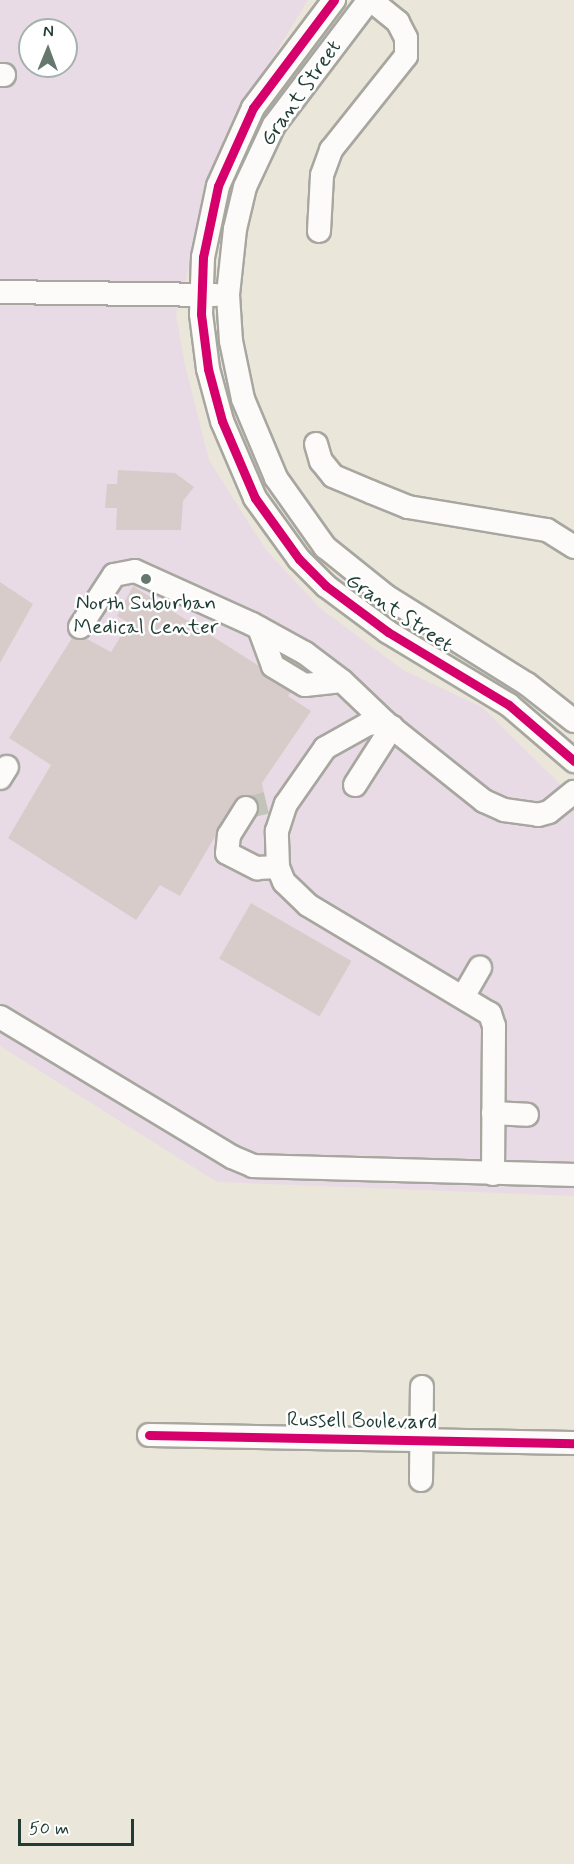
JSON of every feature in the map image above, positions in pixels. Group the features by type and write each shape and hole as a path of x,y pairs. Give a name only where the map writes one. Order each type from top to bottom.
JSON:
{"street":[{"name":"Grant Street","path":"334,0 272,78 240,133 208,226 201,295 208,369 233,454 255,498 299,559 354,610 509,705 574,761"},
{"name":"Grant Street","path":"370,0 305,81 260,151 240,204 228,295 235,367 252,425 276,478 309,528 353,572 526,684 574,721"},
{"path":"319,231 322,175 331,150 406,56 406,38 398,22 370,0"},
{"path":"0,292 228,295"},
{"path":"316,444 321,461 333,476 408,507 547,530 574,547"},
{"path":"80,627 114,575 135,571 259,628 304,653 342,681 388,725 484,801 504,810 538,815 549,812 574,792"},
{"path":"355,785 388,725"},
{"path":"278,867 257,868 227,853 229,835 266,805 325,748 350,730 388,725"},
{"path":"266,805 277,831 278,867 284,882 308,905 490,1014 494,1026 493,1174"},
{"path":"464,997 480,968"},
{"path":"0,1017 232,1157 253,1166 574,1176"},
{"path":"493,1113 527,1115"},
{"path":"421,1480 422,1387"},
{"name":"Russell Boulevard","path":"149,1435 574,1443"}],"shaded area":[{"name":"North Suburban Medical Center","path":"0,0 308,0 224,137 176,315 185,365 209,460 266,550 320,608 403,670 482,707 574,798 574,1196 217,1182 0,1046"}],"building":[{"path":"118,470 175,473 194,487 183,501 181,530 116,530 117,508 105,508 107,484 117,484"},
{"path":"0,582 33,604 0,663"},
{"path":"133,586 259,666 266,677 291,692 288,696 311,711 262,783 267,808 259,810 253,796 239,796 180,896 160,885 136,920 8,838 51,765 9,738 72,638 87,639 111,652 129,623 117,616"},
{"path":"251,903 351,961 319,1016 219,958"}],"tunnel":[{"path":"246,808 266,803"}],"cycle path":[{"path":"334,0 253,108 218,186 203,257 201,314 208,369 222,421 255,498 299,559 326,586 388,632 509,705 574,761"},
{"path":"149,1435 574,1443"}],"place":[{"name":"North Suburban Medical Center","path":"146,579"}]}
